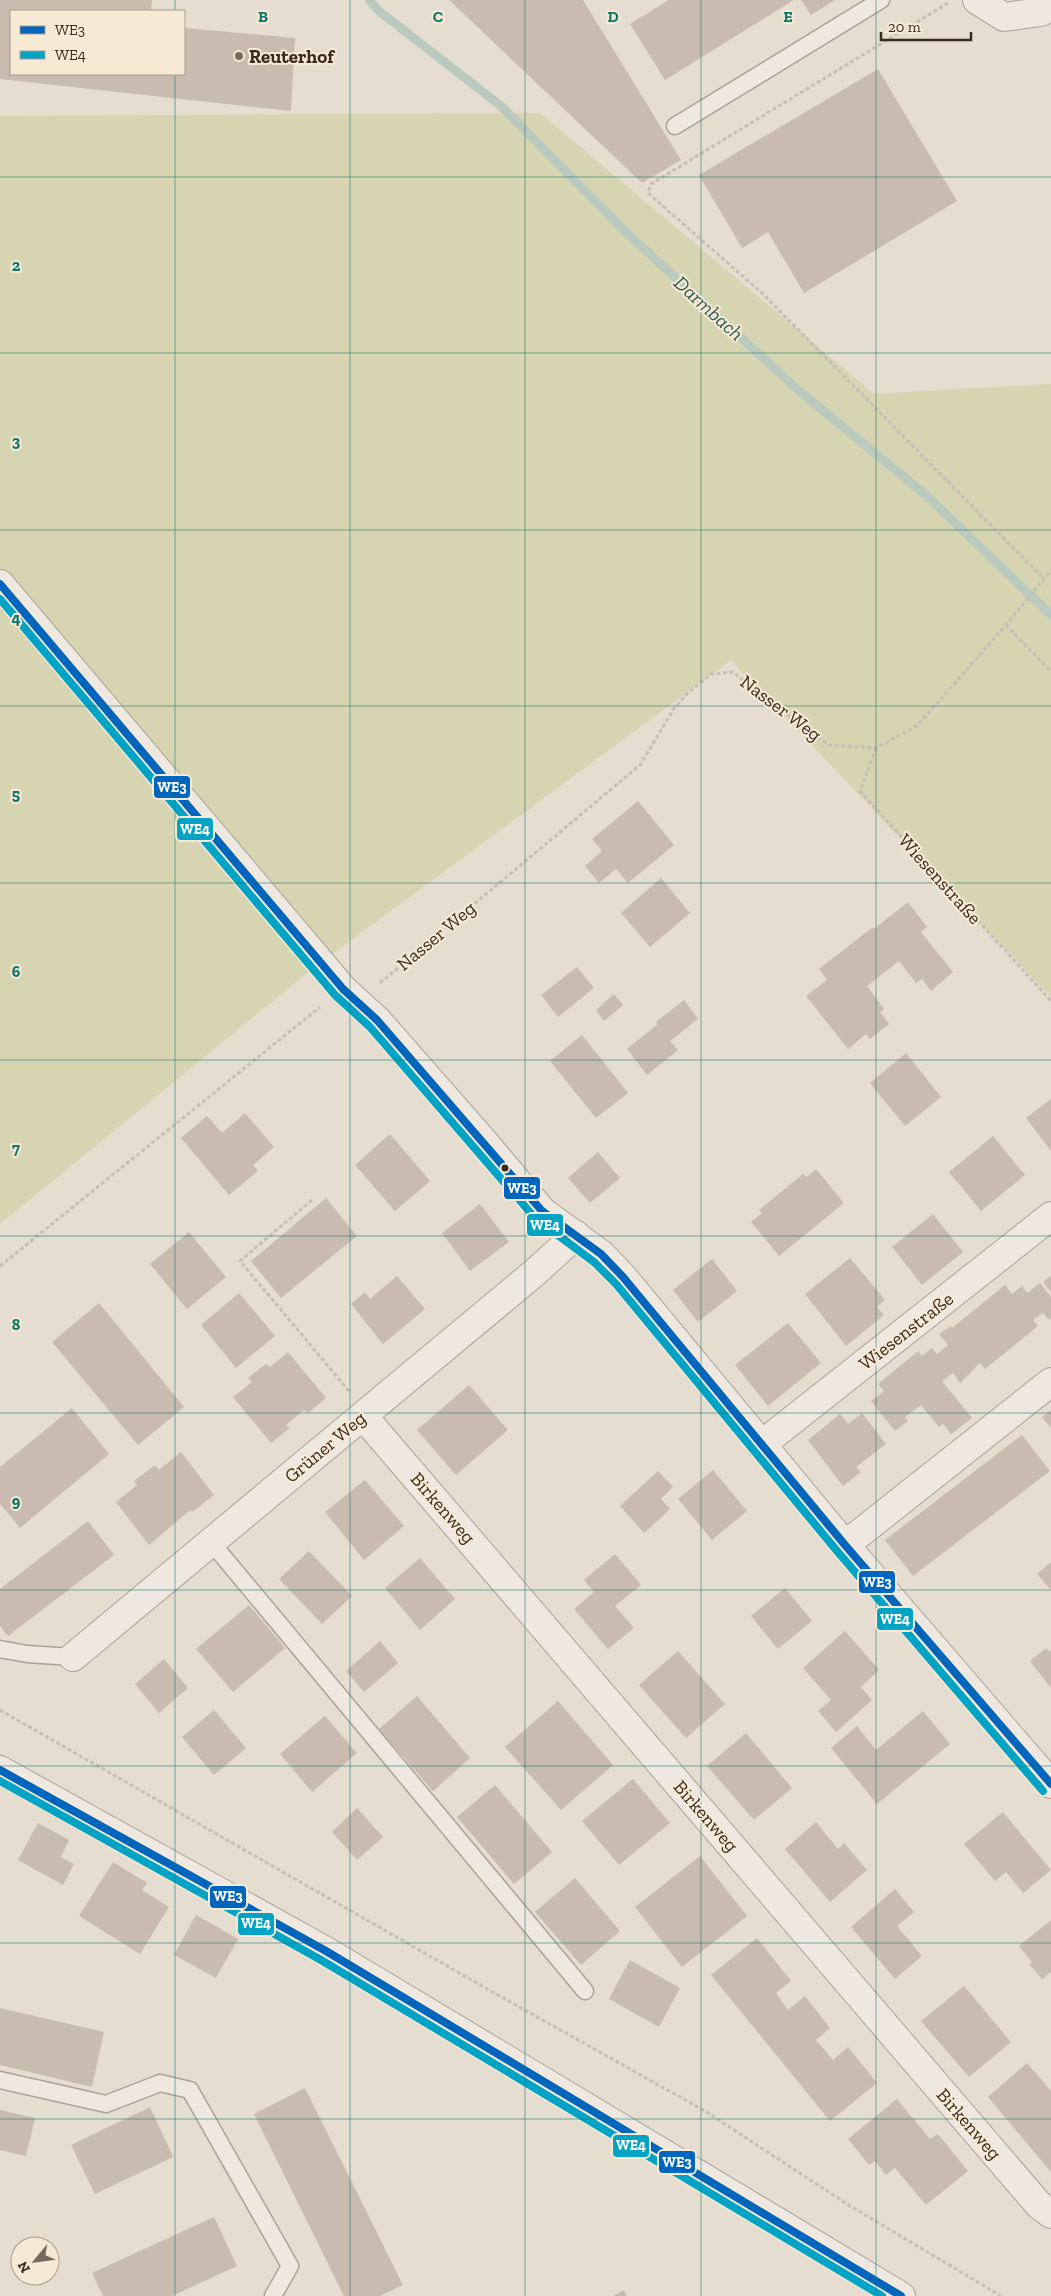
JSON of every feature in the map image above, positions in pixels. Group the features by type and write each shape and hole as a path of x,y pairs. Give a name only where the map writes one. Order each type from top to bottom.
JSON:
{"street":[{"path":"977,0 1004,18 1041,12 1051,6"},
{"path":"0,584 343,989 377,1020 542,1211 601,1254 623,1277 761,1445 1051,1784"},
{"name":"Wiesenstraße","path":"761,1445 1051,1216"},
{"name":"Grüner Weg","path":"73,1657 532,1274 576,1235"},
{"path":"845,1544 1051,1382"},
{"name":"Birkenweg","path":"365,1414 1032,2198 1051,2214"},
{"path":"0,1770 326,1952 901,2296"}],"lane":[{"path":"675,126 881,0"},
{"path":"211,1542 585,1991"},
{"path":"0,1649 27,1654 73,1657"},
{"path":"0,2080 106,2104 160,2084 190,2090 290,2266 273,2296"}],"path":[{"path":"954,0 651,184 648,193 762,293 1043,578"},
{"path":"876,748 918,725 1006,625 1051,570"},
{"path":"1006,625 1051,672"},
{"name":"Nasser Weg","path":"377,986 640,765 675,707 711,674 734,672 766,699 830,745 876,748"},
{"name":"Wiesenstraße","path":"876,748 860,792 1051,1001"},
{"path":"0,1266 343,989"},
{"path":"312,1200 240,1261 365,1414"},
{"path":"0,1710 705,2111 847,2204 1001,2296"}],"shaded area":[{"path":"540,113 874,394 1051,384 1051,997 731,660 316,966 0,1224 0,116"}],"building":[{"name":"Reuterhof","path":"0,0 152,0 151,10 10,10 10,75 185,75 185,28 295,38 291,111 0,79"},
{"path":"449,0 583,0 681,160 642,183"},
{"path":"669,0 794,0 665,80 630,24"},
{"path":"801,0 835,0 811,15"},
{"path":"878,69 957,201 804,293 768,232 742,248 699,175"},
{"path":"638,801 674,845 628,883 616,869 599,883 585,866 602,851 592,839"},
{"path":"661,878 690,913 650,947 621,913"},
{"path":"908,902 927,927 921,932 953,972 931,991 922,979 916,983 899,961 867,986 884,1009 880,1012 889,1024 870,1039 866,1034 848,1049 806,996 827,980 819,969"},
{"path":"577,967 594,988 558,1017 541,995"},
{"path":"614,994 623,1005 604,1021 596,1010"},
{"path":"684,1000 698,1019 670,1041 678,1050 647,1075 627,1049 658,1024 656,1022"},
{"path":"582,1035 628,1093 596,1118 550,1061"},
{"path":"906,1053 941,1097 905,1126 870,1083"},
{"path":"1051,1099 1051,1151 1026,1118"},
{"path":"245,1113 274,1147 253,1165 258,1171 229,1195 181,1138 207,1116 222,1133"},
{"path":"390,1134 430,1181 395,1211 355,1165"},
{"path":"993,1136 1025,1175 981,1211 949,1172"},
{"path":"598,1152 620,1178 590,1203 568,1178"},
{"path":"816,1169 844,1203 779,1256 751,1222 762,1213 759,1210 803,1174 807,1177"},
{"path":"326,1198 357,1236 281,1298 251,1261"},
{"path":"480,1204 509,1242 470,1271 442,1233"},
{"path":"933,1214 963,1252 922,1285 892,1247"},
{"path":"189,1232 226,1277 187,1309 150,1264"},
{"path":"850,1258 885,1300 877,1307 884,1315 846,1346 805,1294"},
{"path":"712,1259 737,1291 698,1322 673,1290"},
{"path":"397,1276 425,1309 383,1344 351,1304 365,1292 370,1299"},
{"path":"1051,1276 1051,1292 1043,1282"},
{"path":"1040,1283 1051,1297 1051,1318 1049,1320 1043,1313 1033,1320 1038,1326 985,1369 980,1363 960,1383 953,1373 942,1381 972,1418 951,1434 943,1424 939,1427 921,1405 905,1417 908,1421 895,1431 871,1401 884,1391 878,1384 918,1351 922,1356 932,1348 937,1354 948,1345 939,1334 951,1326 952,1328 1005,1285 1012,1294 1022,1286 1027,1293"},
{"path":"239,1293 275,1336 236,1368 201,1325"},
{"path":"99,1303 184,1407 138,1445 52,1342"},
{"path":"788,1323 821,1363 768,1406 735,1365"},
{"path":"288,1352 326,1398 308,1413 304,1410 286,1425 290,1428 271,1443 233,1397 252,1382 248,1378 266,1364 270,1367"},
{"path":"469,1385 508,1430 456,1475 417,1430"},
{"path":"72,1408 109,1454 20,1528 0,1504 0,1467"},
{"path":"1051,1410 1051,1428 1042,1417"},
{"path":"862,1413 886,1444 856,1467 861,1472 843,1486 808,1440 840,1414 848,1424"},
{"path":"1022,1435 1050,1471 913,1576 885,1540"},
{"path":"181,1452 214,1495 192,1512 190,1510 149,1545 116,1502 137,1485 134,1481 155,1465 159,1470"},
{"path":"713,1470 747,1511 712,1540 678,1499"},
{"path":"658,1471 673,1487 661,1499 670,1509 644,1533 620,1506"},
{"path":"365,1480 404,1526 364,1560 325,1512"},
{"path":"88,1521 114,1555 8,1636 0,1626 0,1589"},
{"path":"309,1551 352,1596 322,1624 279,1579"},
{"path":"615,1554 641,1585 615,1606 634,1628 608,1649 574,1609 594,1592 584,1580"},
{"path":"420,1558 455,1599 420,1630 385,1588"},
{"path":"1051,1562 1051,1590 1037,1574"},
{"path":"785,1588 812,1621 778,1649 751,1616"},
{"path":"249,1605 285,1648 233,1692 196,1649"},
{"path":"845,1631 879,1670 861,1687 872,1700 836,1732 818,1711 831,1700 803,1668"},
{"path":"380,1641 398,1663 364,1692 346,1671"},
{"path":"1046,1648 1049,1652 1051,1650 1051,1688 1030,1661"},
{"path":"678,1651 725,1704 686,1738 639,1685"},
{"path":"164,1659 188,1688 159,1713 135,1684"},
{"path":"417,1696 470,1758 433,1791 379,1729"},
{"path":"558,1701 613,1765 561,1810 505,1747"},
{"path":"214,1710 246,1748 214,1775 182,1737"},
{"path":"923,1711 950,1744 877,1804 831,1748 857,1726 876,1750"},
{"path":"325,1716 357,1753 312,1792 280,1754"},
{"path":"746,1733 792,1788 754,1820 707,1766"},
{"path":"633,1779 670,1823 619,1865 582,1821"},
{"path":"495,1785 552,1852 514,1884 457,1817"},
{"path":"357,1808 383,1837 357,1860 332,1832"},
{"path":"1003,1812 1051,1870 1023,1893 1006,1872 995,1881 964,1844"},
{"path":"816,1822 838,1849 844,1843 867,1870 830,1902 785,1849"},
{"path":"38,1823 69,1840 61,1857 74,1864 63,1885 18,1860"},
{"path":"700,1856 747,1916 682,1967 635,1907"},
{"path":"113,1862 147,1883 142,1890 169,1907 140,1954 79,1916"},
{"path":"575,1878 620,1931 581,1965 535,1912"},
{"path":"895,1889 914,1912 897,1926 922,1956 895,1979 851,1927"},
{"path":"196,1915 238,1939 216,1978 174,1955"},
{"path":"1051,1920 1051,1972 1042,1979 1029,1964 1032,1962 1019,1946"},
{"path":"757,1938 791,1981 776,1993 788,2010 805,1996 830,2028 816,2040 833,2060 848,2047 877,2083 830,2121 711,1975"},
{"path":"630,1960 680,1988 659,2027 609,1999"},
{"path":"964,1986 1011,2042 969,2077 921,2021"},
{"path":"0,2008 104,2032 92,2087 0,2065"},
{"path":"1027,2063 1051,2091 1051,2172 988,2097"},
{"path":"305,2088 403,2285 380,2296 344,2296 254,2114"},
{"path":"897,2099 930,2139 938,2134 968,2171 926,2205 895,2168 886,2175 875,2161 869,2165 848,2139"},
{"path":"150,2107 173,2157 95,2194 71,2145"},
{"path":"0,2110 35,2118 26,2156 0,2150"},
{"path":"214,2217 237,2266 172,2296 103,2296 92,2273"},
{"path":"624,2290 627,2296 613,2296"}],"waterway":[{"name":"Darmbach","path":"369,0 379,11 501,106 629,235 797,389 927,496 1051,615"}],"transit line":[{"name":"WE3","path":"0,584 343,989 377,1020 542,1211 601,1254 623,1277 845,1545 1051,1784"},
{"name":"WE4","path":"0,599 335,995 370,1027 535,1218 594,1262 616,1284 837,1551 1043,1791"},
{"name":"WE3","path":"0,1770 326,1951 901,2296"},
{"name":"WE4","path":"0,1781 321,1960 882,2296"}],"place":[{"name":"Reuterhof","path":"239,56"}]}
